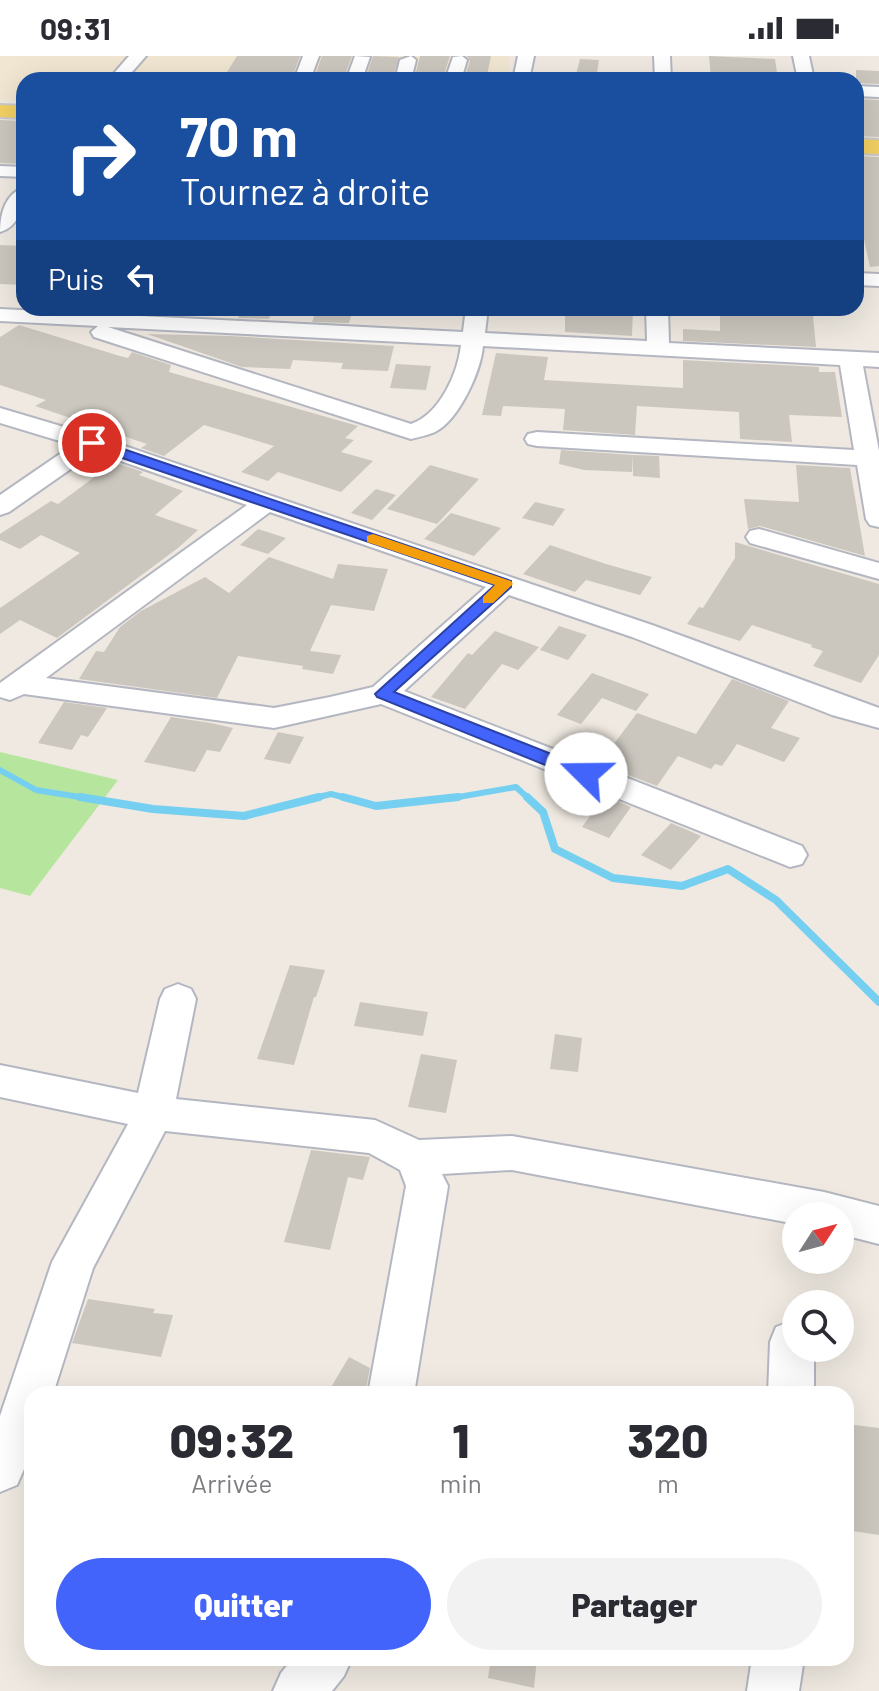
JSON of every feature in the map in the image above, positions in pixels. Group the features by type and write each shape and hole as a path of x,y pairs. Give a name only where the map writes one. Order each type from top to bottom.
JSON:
{"street":[{"path":"123,72 138,56"},
{"path":"405,72 408,60"},
{"path":"455,72 459,60"},
{"path":"4,235 16,210"},
{"path":"0,315 879,360"},
{"path":"58,319 411,432 429,426 462,383 470,365 476,316"},
{"path":"657,316 658,350"},
{"path":"850,358 879,519"},
{"path":"0,415 92,443 642,631 843,708 879,718"},
{"path":"537,439 866,458"},
{"path":"4,500 92,443"},
{"path":"9,690 267,502"},
{"path":"759,537 879,571"},
{"path":"9,690 274,718 383,694 505,584"},
{"path":"383,694 790,855"},
{"path":"33,1386 73,1262 134,1155 153,1113 178,999"},
{"path":"0,1081 153,1113 375,1137 415,1158 512,1153 824,1211 879,1225"},
{"path":"392,1386 427,1186 415,1158"},
{"path":"791,1386 792,1362"},
{"path":"0,1468 24,1414"},
{"path":"299,1691 319,1666"},
{"path":"773,1691 777,1666"}],"shaded area":[{"path":"0,56 510,56 509,72 16,72 16,101 0,100"}],"green space":[{"path":"0,752 118,780 30,896 0,888"}],"building":[{"path":"237,56 300,56 294,72 227,72"},
{"path":"322,56 352,56 346,72 316,72"},
{"path":"373,56 399,57 394,72 368,72"},
{"path":"420,56 450,56 445,72 416,72"},
{"path":"467,56 491,56 488,72 467,72 470,61"},
{"path":"709,56 775,59 777,72 710,72"},
{"path":"580,59 599,60 597,72 577,72"},
{"path":"879,71 879,84 864,83 864,72 856,72"},
{"path":"864,99 879,100 879,137 864,136"},
{"path":"0,120 16,121 16,164 0,163"},
{"path":"864,156 879,157 879,266 870,267 864,239"},
{"path":"0,245 16,246 16,285 0,284"},
{"path":"239,316 270,316 269,319"},
{"path":"314,316 351,316 349,323 312,322"},
{"path":"565,316 633,316 632,336 565,332"},
{"path":"720,316 813,316 816,347 683,341 683,329 720,331"},
{"path":"19,325 128,358 132,352 171,365 169,372 358,426 345,438 354,440 341,452 373,461 341,492 278,472 268,481 241,472 274,446 204,425 164,456 141,448 147,444 35,406 46,400 0,385 0,337"},
{"path":"147,334 394,346 388,371 341,369 343,363 293,360 290,369 242,367"},
{"path":"496,353 548,357 544,380 683,388 683,360 819,367 819,372 835,372 842,417 789,415 792,442 740,439 739,412 637,406 635,435 563,430 565,409 503,406 501,416 482,415"},
{"path":"396,364 431,366 426,390 390,388"},
{"path":"561,450 633,455 632,472 584,470 559,464"},
{"path":"633,455 659,456 660,478 633,476"},
{"path":"120,464 143,472 139,475 183,491 155,515 198,530 57,638 20,620 0,634 0,608 80,553 41,535 20,549 0,540 0,534 51,501 58,504 104,470 110,472"},
{"path":"430,465 479,479 437,524 387,509"},
{"path":"796,465 850,468 865,556 760,526 748,529 744,499 799,502"},
{"path":"376,489 396,495 372,520 351,513"},
{"path":"535,502 565,509 553,526 522,518"},
{"path":"451,513 501,528 474,556 424,539"},
{"path":"258,529 286,538 268,554 240,545"},
{"path":"735,542 879,584 879,655 861,683 813,666 823,651 812,645 752,625 740,641 687,624 699,607 703,608 735,558"},
{"path":"550,545 652,577 640,595 586,580 575,592 523,574"},
{"path":"269,557 333,579 338,564 388,569 374,611 331,605 310,651 341,655 333,674 238,656 217,698 79,679 96,651 104,652 120,627 141,611 205,577 229,593"},
{"path":"559,626 587,635 568,660 540,650"},
{"path":"495,631 539,647 518,670 502,664 465,709 431,697 468,653 472,655"},
{"path":"592,673 649,694 636,711 602,698 581,724 557,715"},
{"path":"732,679 789,701 771,728 800,738 784,762 737,744 722,766 715,764 711,769 678,756 657,786 599,764 637,713 696,734"},
{"path":"64,702 107,708 88,737 81,735 72,750 38,743"},
{"path":"171,717 233,728 220,752 207,750 195,772 144,762"},
{"path":"278,732 304,737 290,764 264,759"},
{"path":"605,796 631,807 609,838 582,827"},
{"path":"671,823 701,836 671,870 641,855"},
{"path":"290,965 325,970 294,1065 257,1059"},
{"path":"360,1002 428,1012 423,1036 354,1026"},
{"path":"555,1034 582,1038 578,1072 550,1069"},
{"path":"421,1054 457,1060 446,1113 408,1107"},
{"path":"311,1150 370,1157 363,1180 348,1177 330,1250 284,1242"},
{"path":"88,1299 155,1309 153,1313 173,1315 161,1357 72,1343"},
{"path":"349,1357 370,1368 367,1386 332,1386"},
{"path":"854,1425 879,1428 879,1535 854,1531"},
{"path":"490,1666 536,1666 534,1688 488,1678"}],"waterway":[{"path":"0,770 36,790 92,799"},
{"path":"447,799 516,787 529,799"},
{"path":"319,797 331,794 350,799"},
{"path":"80,797 153,809 244,816 319,797"},
{"path":"311,799 319,797"},
{"path":"343,797 376,806 458,797"},
{"path":"527,797 543,812 555,849 613,878 682,886 728,869 776,900 879,1002"}],"slow traffic":[{"path":"373,539 505,584 488,600"}],"route":[{"path":"92,443 505,584 383,694 586,774"}]}
